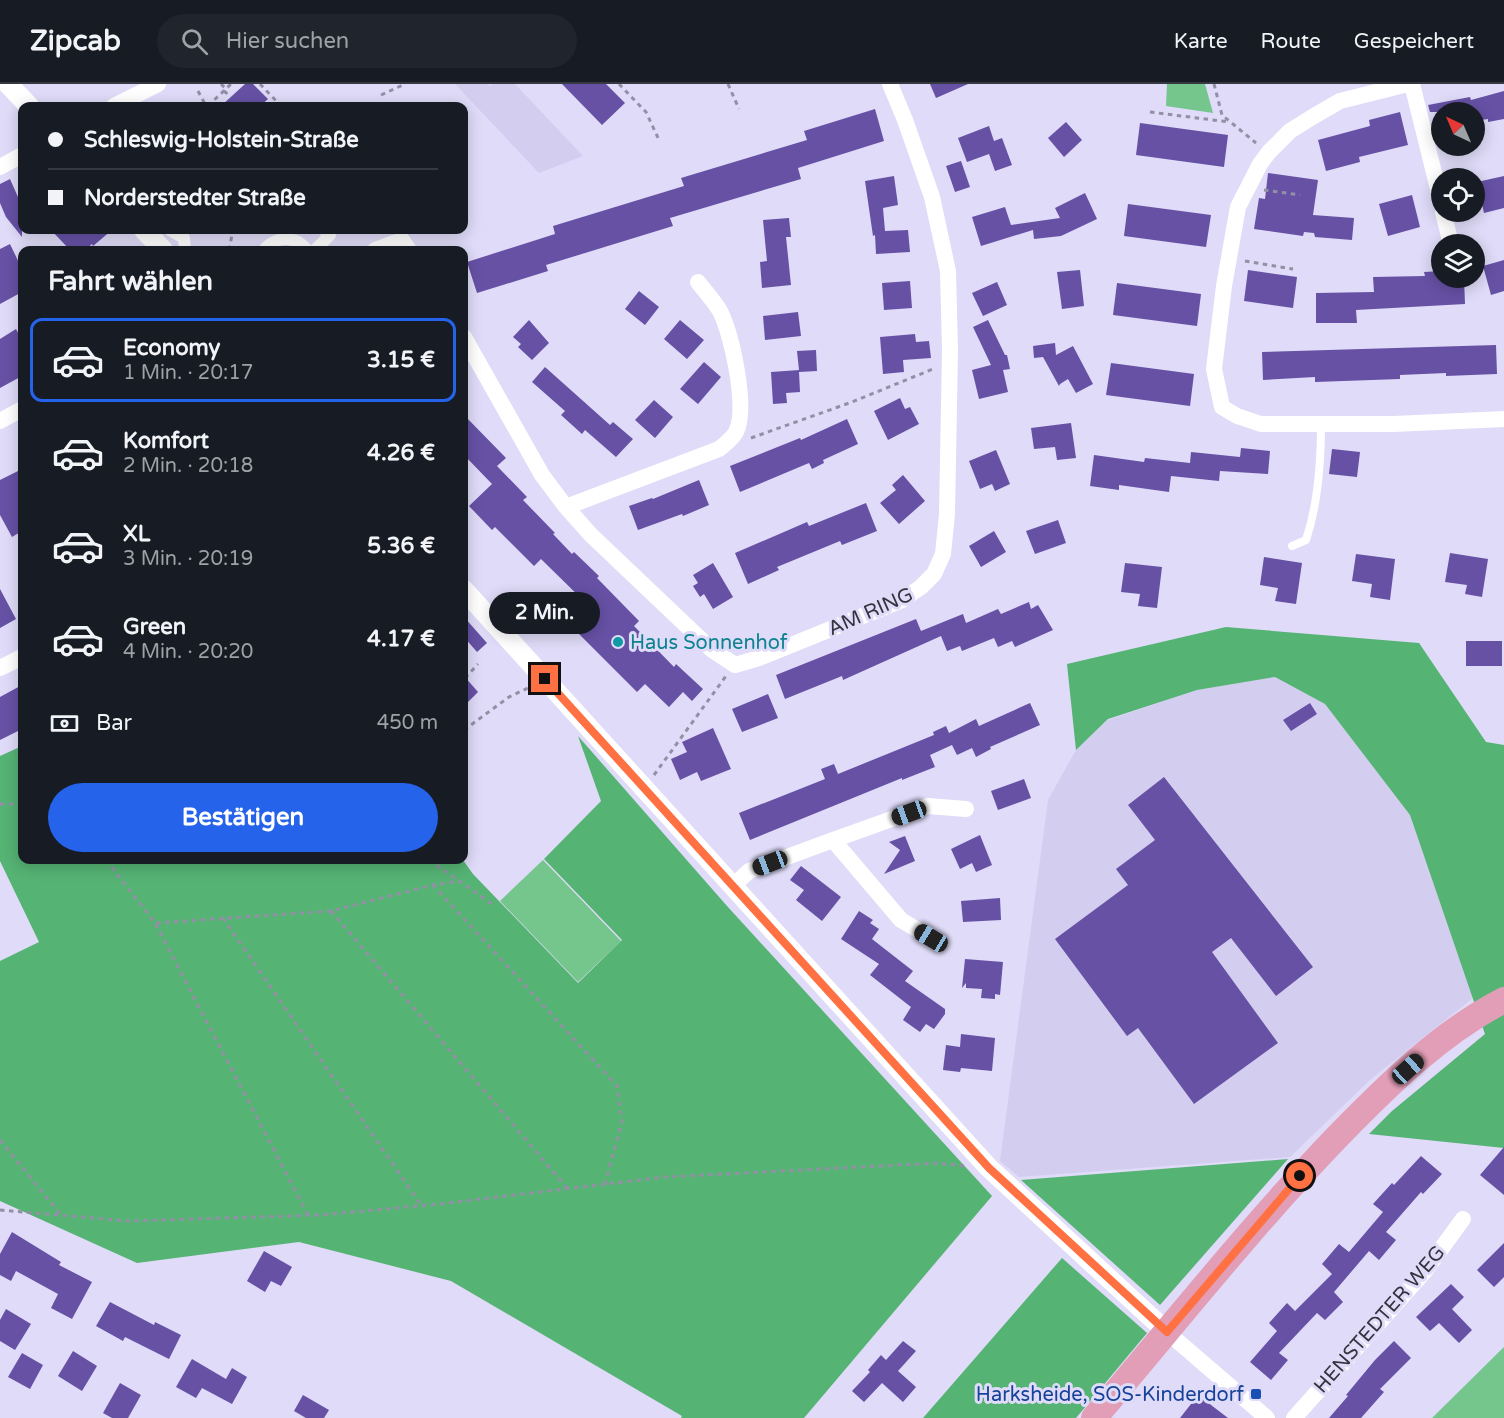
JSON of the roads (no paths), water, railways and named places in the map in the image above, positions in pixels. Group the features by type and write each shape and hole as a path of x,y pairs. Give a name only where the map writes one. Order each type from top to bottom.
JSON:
{"main road":[{"path":"1094,1418 1284,1193 1379,1094 1437,1043 1487,1008 1504,1000"}],"street":[{"path":"8,84 25,102"},
{"path":"122,102 158,84"},
{"name":"AM RING","path":"566,507 591,535 703,641 735,665 759,658 902,600 921,587 934,574 944,554 947,514 948,271 932,197 890,84"},
{"path":"1432,168 1410,84 1340,101 1290,131 1269,152 1238,207 1214,369 1222,407 1237,416 1261,424 1394,424 1504,419"},
{"path":"0,167 18,157"},
{"path":"148,234 159,246"},
{"path":"177,234 184,238 185,246"},
{"path":"320,246 329,234"},
{"path":"267,246 278,240 296,240 310,246"},
{"path":"468,344 525,447 566,507 720,449 735,434 740,420 741,398 734,358 720,312 698,282"},
{"path":"0,421 18,411"},
{"path":"468,594 989,1168 1167,1332 1267,1418"},
{"path":"0,668 18,659"},
{"path":"733,886 749,871 928,806 966,809"},
{"path":"833,840 902,920 931,938"},
{"name":"HENSTEDTER WEG","path":"1294,1418 1425,1271 1463,1219"}],"lane":[{"path":"1292,546 1306,540 1313,519 1321,453 1321,424"}],"place":[{"name":"Haus Sonnenhof","path":"618,642"},
{"name":"Harksheide, SOS-Kinderdorf","path":"1256,1394"}]}
